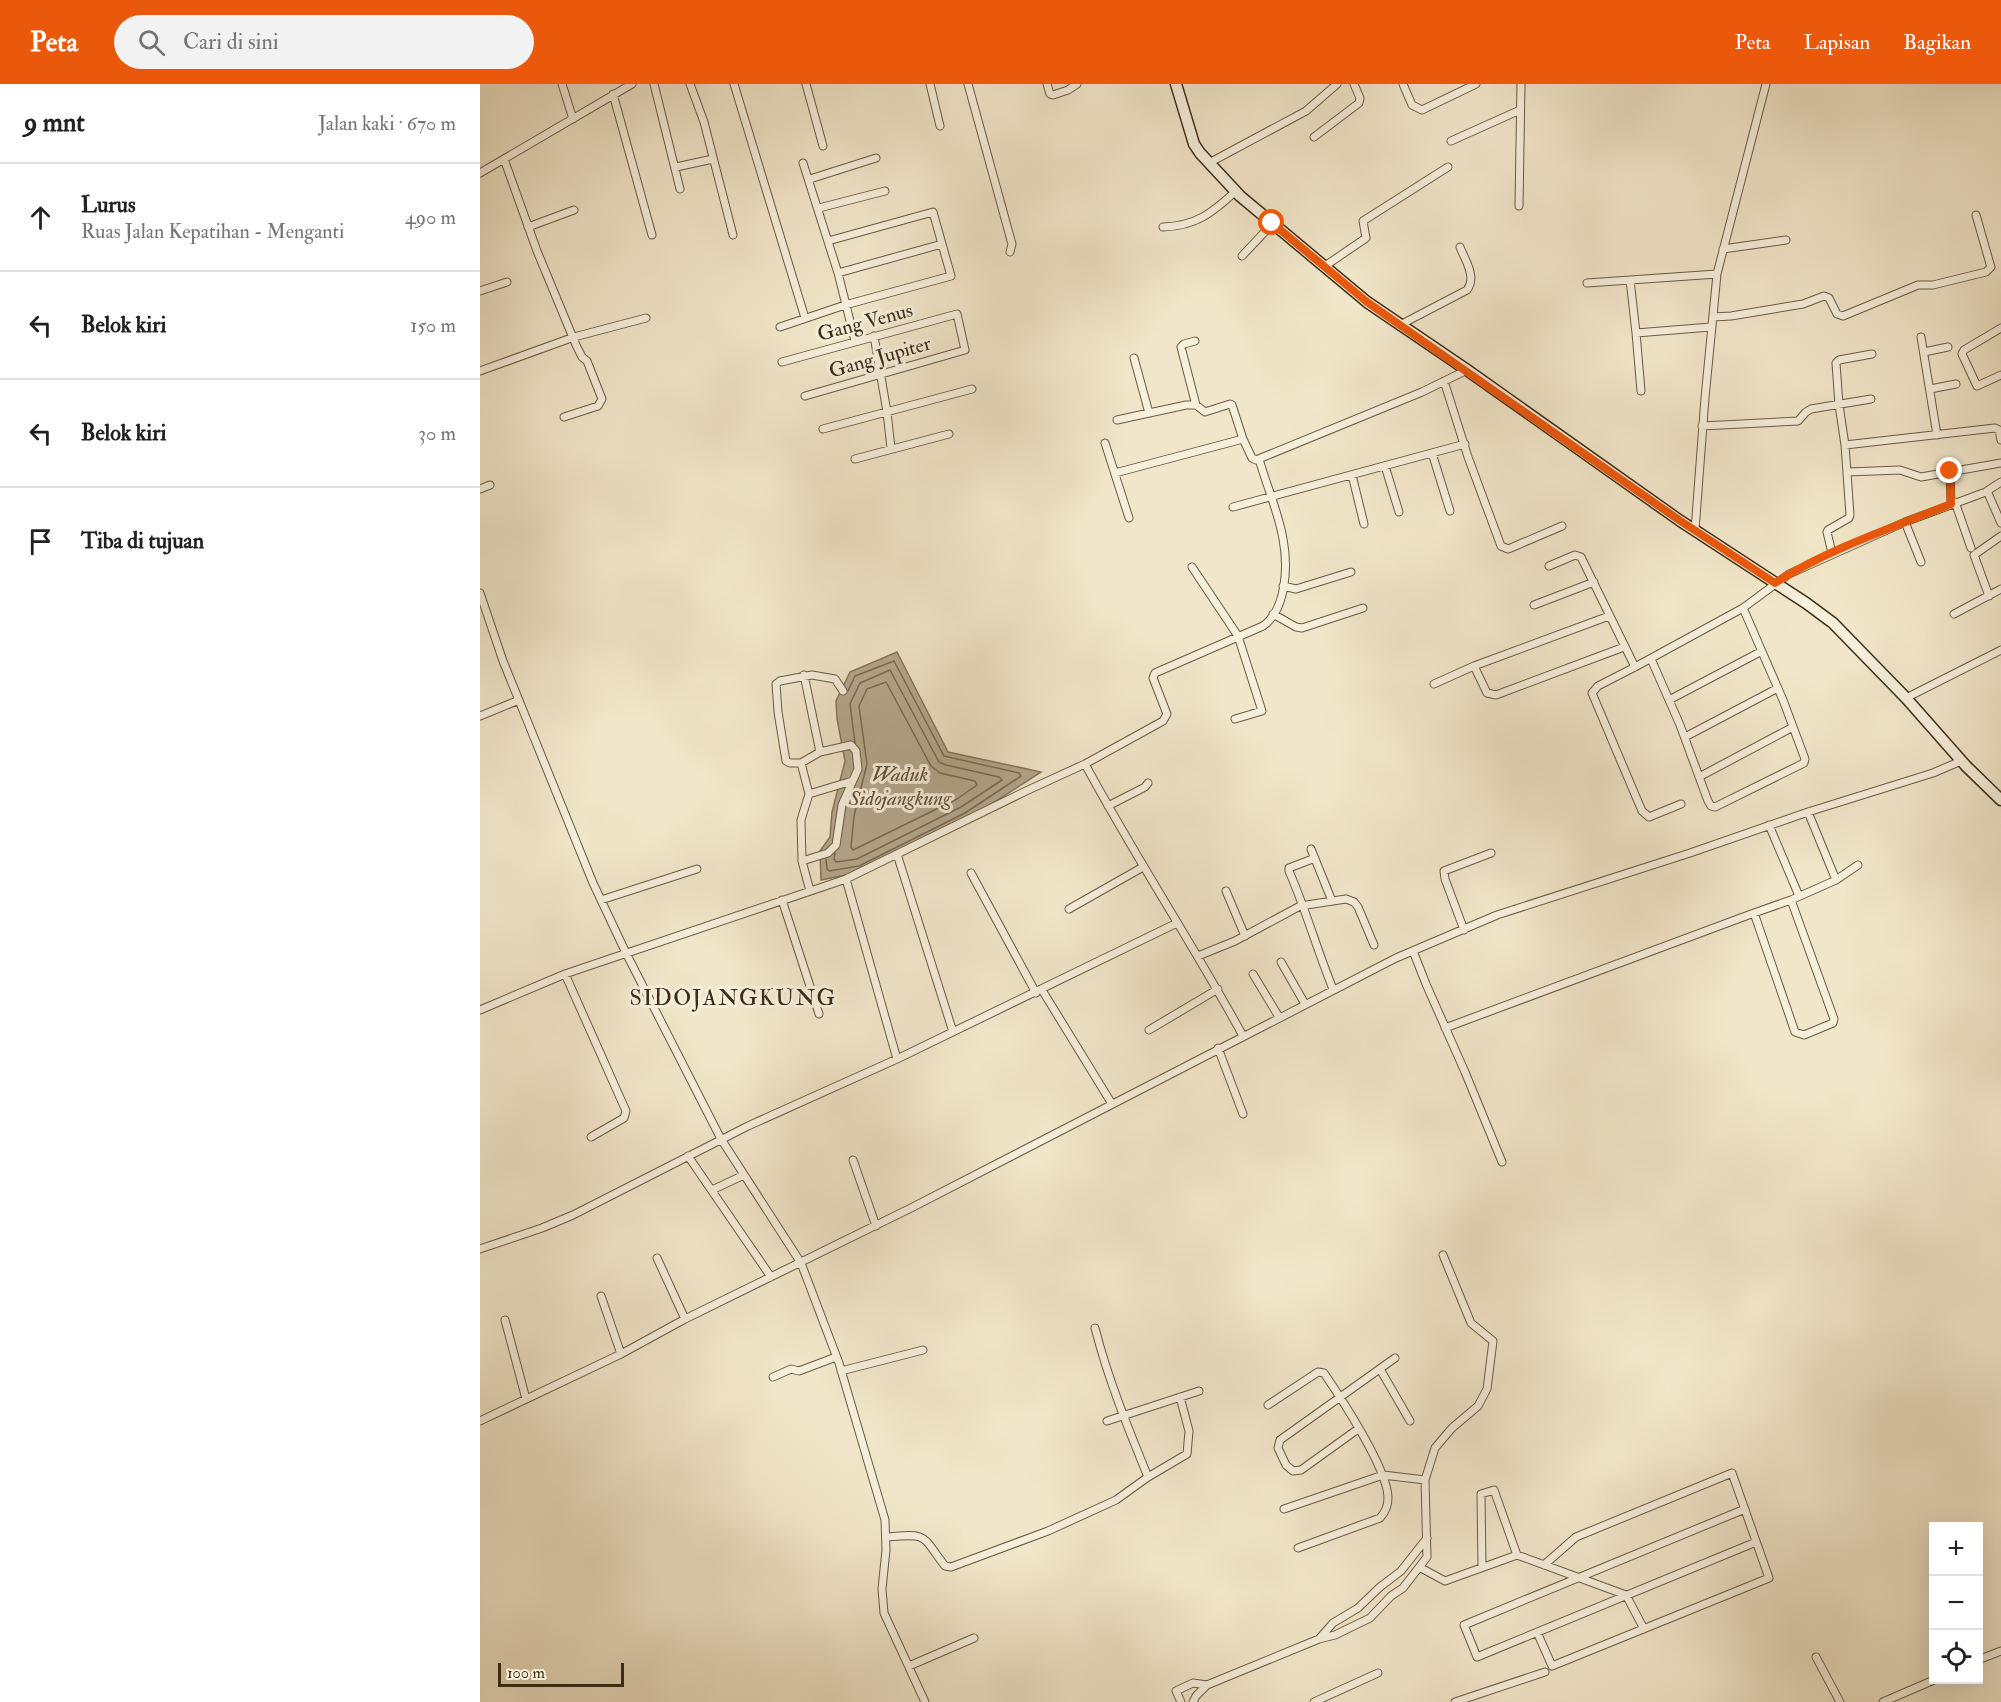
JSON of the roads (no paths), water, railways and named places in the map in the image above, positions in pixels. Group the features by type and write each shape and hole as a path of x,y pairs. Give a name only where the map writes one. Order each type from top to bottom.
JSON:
{"main road":[{"path":"1176,84 1190,135 1200,153 1236,191 1272,223 1367,302 1833,623 1906,698 1961,761 2001,800"}],"street":[{"path":"562,84 573,118"},
{"path":"480,173 632,84"},
{"path":"654,84 680,189"},
{"path":"690,84 704,122 733,235"},
{"path":"734,84 805,318"},
{"path":"806,84 823,146"},
{"path":"930,84 940,126"},
{"path":"968,84 1012,244 1010,252"},
{"path":"1047,84 1050,94 1053,95 1077,84"},
{"path":"1209,163 1306,111 1337,84"},
{"path":"1314,137 1359,103 1360,98 1354,84"},
{"path":"1403,84 1412,105 1422,110 1476,84"},
{"path":"1519,206 1521,84"},
{"path":"1695,530 1702,426 1717,274 1766,84"},
{"path":"613,94 652,235"},
{"path":"1451,141 1520,110"},
{"path":"810,179 876,158"},
{"path":"504,159 528,227 582,357 587,361 602,401 598,406 564,417"},
{"path":"676,167 713,159"},
{"path":"803,163 810,179 838,273 855,341"},
{"path":"1325,267 1366,238 1363,221 1448,167"},
{"path":"819,208 885,190"},
{"path":"1163,227 1175,227 1204,217 1236,191"},
{"path":"528,227 574,210"},
{"path":"780,327 845,305 951,276 933,212 828,242"},
{"path":"1713,317 1803,304 1824,296 1829,297 1837,315 1843,316 1918,285 1933,285 1986,272 1991,267 1976,215"},
{"path":"1242,256 1272,223"},
{"path":"1724,249 1786,240"},
{"path":"838,273 942,244"},
{"path":"1400,325 1467,290 1471,284 1471,274 1460,247"},
{"path":"1587,284 1717,274"},
{"path":"1630,280 1641,391"},
{"path":"480,291 507,282"},
{"name":"Gang Venus","path":"782,362 957,314 965,350"},
{"path":"480,371 574,338 646,318"},
{"path":"1636,333 1711,327"},
{"path":"2000,379 1977,386 1962,354 1964,350 2001,328"},
{"path":"874,336 891,448"},
{"path":"1921,337 1938,435"},
{"path":"1195,341 1181,347 1196,405 1205,412 1227,404 1232,405 1252,458 1259,459 1422,392 1467,370"},
{"path":"1924,352 1948,347"},
{"name":"Gang Jupiter","path":"805,396 965,350"},
{"path":"1832,553 1827,532 1849,518 1845,445 1836,363 1839,360 1872,354"},
{"path":"1134,358 1149,413"},
{"path":"1444,381 1468,457 1491,522 1503,548 1513,547 1562,526"},
{"path":"1930,389 1956,384"},
{"path":"824,429 972,389"},
{"path":"1702,426 1798,421 1808,410 1871,399"},
{"path":"1117,420 1186,405 1196,405"},
{"path":"1845,445 1995,428 1999,430 2001,440"},
{"path":"855,459 949,434"},
{"path":"1115,473 1243,439"},
{"path":"1105,443 1129,518"},
{"path":"1233,507 1465,444"},
{"path":"1432,453 1450,511"},
{"path":"480,1010 565,974 846,879 1085,764 1163,721 1167,714 1153,678 1155,673 1263,626 1279,604 1285,572 1283,539 1259,459"},
{"path":"1847,471 1900,470 1921,477 2001,463"},
{"path":"1385,466 1399,512"},
{"path":"1950,471 1953,503 1971,548"},
{"path":"1352,475 1364,524"},
{"path":"2001,482 1987,491 2001,523"},
{"path":"480,489 490,485"},
{"path":"1681,804 1649,817 1642,811 1592,693 1598,686 1743,608 1789,574 1905,522 1983,493"},
{"path":"1905,522 1921,562"},
{"path":"1989,596 1974,555 2001,536"},
{"path":"1549,566 1580,555 1635,667"},
{"path":"1192,567 1238,636 1262,711 1235,719"},
{"path":"1283,586 1296,589 1352,572"},
{"path":"1534,605 1594,582"},
{"path":"1954,614 2001,589"},
{"path":"480,593 519,700 601,900 626,953 721,1139 801,1263 842,1371 885,1520 882,1589 884,1613 925,1702"},
{"path":"1273,614 1302,628 1363,608"},
{"path":"1651,659 1685,737 1711,806 1716,807 1804,763 1805,759 1778,688 1743,608"},
{"path":"1434,684 1474,666 1609,616"},
{"path":"1474,666 1487,693 1496,695 1624,647"},
{"path":"1906,698 2001,650"},
{"path":"1669,700 1762,651"},
{"path":"804,675 820,752"},
{"path":"802,861 834,850 842,805 858,769 858,760 854,748 850,746 820,752 801,763 790,763 786,760 776,686 780,681 804,675 835,679 843,691"},
{"path":"1685,737 1778,688"},
{"path":"480,716 519,700"},
{"path":"1699,777 1793,727"},
{"path":"480,1421 621,1354 685,1319 876,1226 1333,989 1413,951 1497,915 1690,853 1961,761"},
{"path":"801,763 809,794 801,820 802,861 810,891"},
{"path":"1085,764 1143,867 1244,1036"},
{"path":"809,794 852,781"},
{"path":"1108,806 1145,787 1148,783"},
{"path":"1808,812 1836,880"},
{"path":"1769,825 1799,896"},
{"path":"1311,849 1332,901"},
{"path":"1464,930 1444,871 1491,853"},
{"path":"897,854 953,1032"},
{"path":"1315,858 1289,868 1333,989"},
{"path":"1445,1028 1791,900 1836,880 1858,865"},
{"path":"1069,909 1143,867"},
{"path":"601,900 697,869"},
{"path":"971,873 1039,991 1112,1104"},
{"path":"846,879 897,1059"},
{"path":"1226,891 1245,936"},
{"path":"1198,956 1245,936 1304,905 1349,899 1358,907 1374,945"},
{"path":"782,900 819,1014"},
{"path":"1754,913 1795,1032 1804,1035 1833,1023 1834,1019 1791,900"},
{"path":"480,1249 573,1215 721,1139 897,1059 1177,923"},
{"path":"1413,951 1502,1162"},
{"path":"1281,962 1305,1004"},
{"path":"565,974 626,1111 624,1118 596,1132 591,1137"},
{"path":"1252,974 1279,1017"},
{"path":"1149,1030 1218,989"},
{"path":"1218,1048 1243,1114"},
{"path":"688,1156 771,1277"},
{"path":"853,1160 876,1226"},
{"path":"712,1190 744,1175"},
{"path":"1193,1702 1207,1685 1319,1639 1335,1635 1371,1618 1421,1568 1427,1557 1425,1480 1435,1448 1452,1428 1478,1406 1487,1389 1493,1341 1471,1323 1443,1255"},
{"path":"657,1258 685,1319"},
{"path":"602,1296 621,1354"},
{"path":"505,1320 526,1399"},
{"path":"1095,1328 1123,1416 1148,1477"},
{"path":"842,1371 923,1350"},
{"path":"773,1377 790,1369 800,1371 836,1357"},
{"path":"1358,1429 1301,1470 1293,1471 1286,1465 1278,1448 1280,1440 1395,1358"},
{"path":"1380,1369 1410,1421"},
{"path":"1268,1405 1318,1372 1324,1373 1340,1397 1383,1475 1388,1496 1387,1510 1380,1518 1298,1548"},
{"path":"1107,1421 1199,1391"},
{"path":"886,1537 920,1535 927,1540 945,1566 951,1567 1048,1531 1116,1500 1148,1477 1187,1454 1189,1431 1180,1397"},
{"path":"1537,1632 1552,1666 1769,1578 1732,1473 1576,1537 1545,1565"},
{"path":"1284,1509 1383,1475 1425,1480"},
{"path":"1482,1567 1481,1494 1494,1490 1516,1554"},
{"path":"1744,1509 1464,1625 1477,1657 1756,1542"},
{"path":"1319,1639 1333,1623 1358,1608 1401,1571 1427,1538"},
{"path":"1421,1568 1445,1581 1516,1554 1626,1596 1644,1629"},
{"path":"1380,1587 1391,1596"},
{"path":"909,1666 974,1638"},
{"path":"1983,1657 2001,1651"},
{"path":"1816,1657 1840,1702"},
{"path":"1455,1702 1545,1672"},
{"path":"1314,1702 1378,1673"},
{"path":"1883,1702 1929,1682"},
{"path":"1181,1702 1176,1691 1193,1683 1207,1685"}],"water":[{"name":"Waduk Sidojangkung","path":"897,652 948,752 1041,772 968,819 861,872 821,880 820,851 830,837 832,812 845,761 836,701 850,672"}],"district":[{"name":"SIDOJANGKUNG","path":"733,998"}]}
